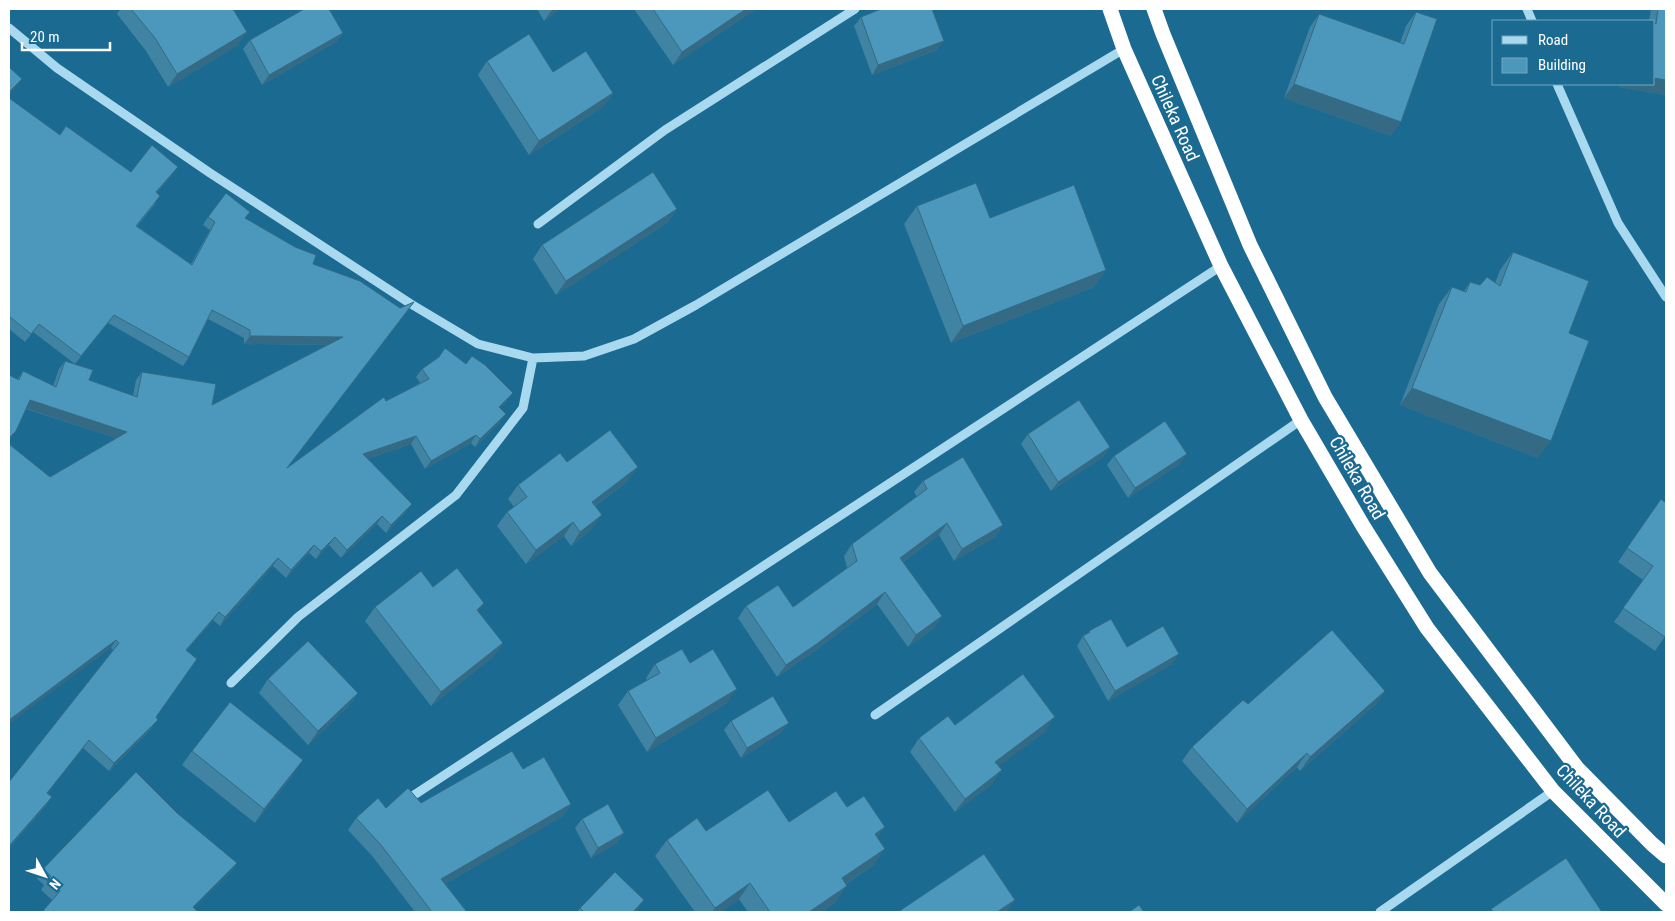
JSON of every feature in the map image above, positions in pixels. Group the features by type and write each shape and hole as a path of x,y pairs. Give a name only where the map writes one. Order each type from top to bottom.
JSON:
{"highway":[{"name":"Chileka Road","path":"1110,9 1124,49 1221,266 1301,420 1363,526 1427,628 1553,791 1666,904"},
{"name":"Chileka Road","path":"1154,9 1162,34 1250,245 1325,397 1430,573 1577,768 1666,856"}],"street":[{"path":"538,224 664,130 855,9"},
{"path":"9,28 56,68 210,173 410,304 478,344 534,358 584,356 634,339 696,305 1124,49"},
{"path":"1557,85 1618,224 1666,297"},
{"path":"411,796 1221,266"},
{"path":"231,683 298,617 456,495 523,408 534,358"},
{"path":"875,715 1301,420"},
{"path":"1380,912 1553,791"}],"building":[{"path":"131,9 233,9 247,32 177,74 155,38"},
{"path":"304,9 329,9 343,33 269,75 250,40"},
{"path":"653,9 746,9 682,52"},
{"path":"881,9 932,9 944,41 878,65 861,17"},
{"path":"1658,9 1666,9 1666,80 1655,78"},
{"path":"1416,12 1437,19 1401,122 1294,84 1319,14 1404,44"},
{"path":"529,34 553,72 586,51 613,93 539,141 487,61"},
{"path":"9,67 22,79 9,92"},
{"path":"9,98 60,135 66,126 131,172 152,145 178,167 156,192 160,196 136,226 192,265 215,222 208,217 226,193 250,212 245,218 295,247 316,255 313,264 360,281 400,308 414,302 287,468 384,397 386,401 429,379 422,369 439,357 445,348 466,364 472,356 485,365 513,393 499,407 506,414 480,439 476,435 431,461 416,436 363,454 412,504 391,525 382,516 347,550 335,537 321,551 314,545 291,570 278,558 225,617 219,612 186,650 197,659 156,717 158,720 114,763 89,740 47,793 52,797 9,846 9,782 119,643 116,640 9,720 9,444 50,477 127,432 30,400 16,431 9,438 9,375 19,380 23,371 56,387 65,361 93,370 89,380 137,397 142,372 216,384 212,405 343,337 250,336 250,330 212,310 189,357 114,315 81,356 39,324 31,334 9,316"},
{"path":"653,172 677,209 566,281 542,245"},
{"path":"976,183 990,218 1074,185 1106,270 963,326 917,206"},
{"path":"1513,252 1589,281 1569,333 1589,341 1551,441 1412,388 1452,287 1466,292 1470,282 1480,285 1487,277 1500,286"},
{"path":"1079,400 1110,447 1058,482 1028,434"},
{"path":"1165,421 1187,454 1135,488 1114,456"},
{"path":"610,430 638,467 592,502 602,515 580,532 573,522 536,550 507,512 527,497 518,485 560,453 567,462"},
{"path":"963,457 1003,525 962,549 947,523 900,558 942,616 916,635 885,592 786,665 746,606 778,585 793,607 857,561 852,544 927,489 923,481"},
{"path":"1661,499 1666,503 1665,637 1623,608 1653,566 1627,548"},
{"path":"457,568 484,603 477,610 503,643 441,692 375,607 421,571 433,587"},
{"path":"1111,619 1127,647 1163,626 1179,654 1115,691 1083,636"},
{"path":"1332,630 1385,691 1310,757 1307,753 1247,809 1192,747 1243,700 1248,704"},
{"path":"308,641 358,693 318,731 268,679"},
{"path":"682,649 690,663 713,649 737,689 656,738 628,691 660,673 655,664"},
{"path":"1023,674 1055,717 995,762 1002,770 965,799 919,738 948,716 955,725"},
{"path":"773,696 789,723 747,748 731,721"},
{"path":"230,702 303,760 264,809 192,751"},
{"path":"512,751 523,769 544,757 571,804 441,879 467,912 432,912 381,845 356,818 378,798 386,808 408,788 421,803"},
{"path":"136,772 177,813 237,863 193,907 198,912 42,912 60,891 47,881 51,876 43,869"},
{"path":"768,790 789,822 836,791 847,807 864,796 885,827 875,834 885,849 842,878 847,886 809,912 770,912 750,883 715,908 667,840 697,818 706,831"},
{"path":"608,804 624,833 598,848 582,819"},
{"path":"984,854 1015,900 997,912 898,912"},
{"path":"1566,858 1602,912 1493,912 1491,909"},
{"path":"615,872 644,900 635,912 584,912 580,908"},
{"path":"1139,905 1144,912 1129,912"}]}
